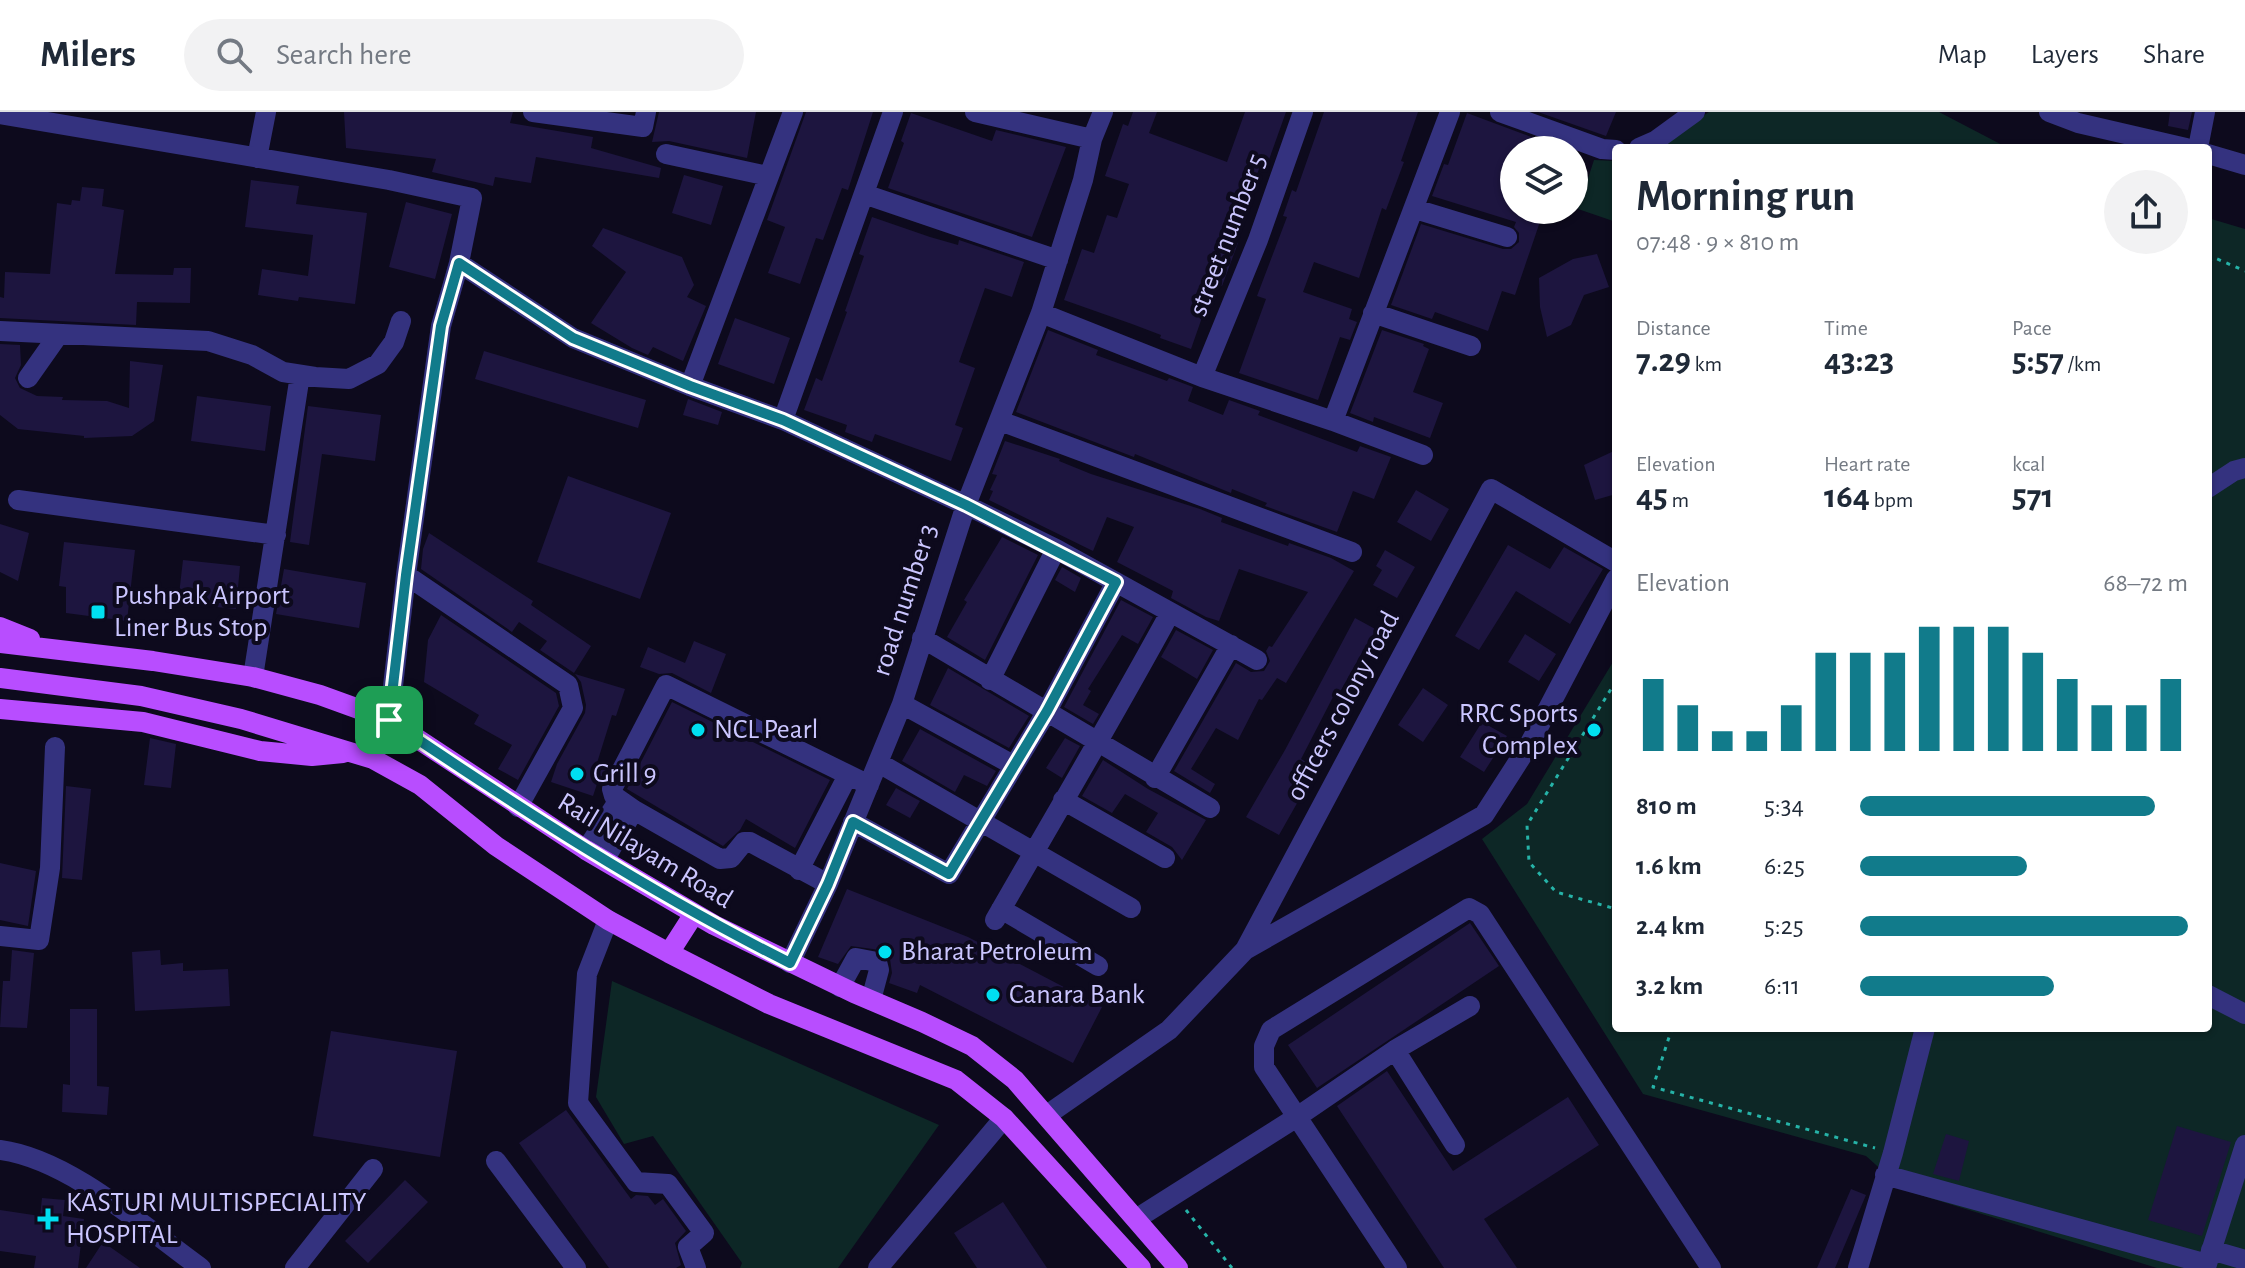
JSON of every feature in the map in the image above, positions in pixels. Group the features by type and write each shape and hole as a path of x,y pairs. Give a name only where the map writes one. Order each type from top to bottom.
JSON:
{"main road":[{"path":"0,627 53,648"},
{"name":"Rail Nilayam Road","path":"0,643 253,677 320,695 389,720 518,807 694,914 840,987 972,1046 1015,1080 1178,1268"},
{"path":"0,678 141,696 241,719 373,759 420,785 496,846 608,920 769,1004 956,1080 1004,1118 1141,1268"},
{"path":"0,709 143,722 260,751 312,756 355,752"},
{"path":"669,953 694,914"}],"street":[{"path":"257,158 266,112"},
{"path":"533,112 643,127 646,112"},
{"path":"690,386 793,112"},
{"path":"783,420 893,112"},
{"path":"975,112 1092,139"},
{"name":"road number 3","path":"790,963 828,884 902,704 966,505 1041,313 1083,180 1092,139 1103,112"},
{"name":"street number 5","path":"1202,377 1258,240 1303,112"},
{"path":"1333,421 1450,112"},
{"path":"1500,112 1602,149 1612,150"},
{"path":"1648,144 1695,112"},
{"path":"2049,112 2082,118 2172,144"},
{"path":"2199,144 2205,112"},
{"path":"0,114 389,180 472,198 459,263 441,326 389,720"},
{"path":"666,154 768,176"},
{"path":"2212,155 2245,165"},
{"path":"864,194 1058,260"},
{"path":"1415,209 1507,237"},
{"path":"459,263 573,338 783,420 966,505 1056,549 1257,660"},
{"path":"1041,313 1202,377 1423,455"},
{"path":"1373,313 1471,346"},
{"path":"0,331 208,341 252,355 283,372 349,379 378,364 394,342 401,321"},
{"path":"28,378 59,334"},
{"path":"253,677 300,375"},
{"path":"1000,421 1352,552"},
{"path":"2212,485 2234,471 2245,468"},
{"name":"officers colony road","path":"1245,950 1491,489 1612,560"},
{"path":"18,500 276,535"},
{"path":"990,680 1056,549"},
{"path":"406,575 568,685 573,708 518,807"},
{"path":"853,822 949,874 1047,711 1116,582"},
{"path":"1047,1115 1169,1030 1245,950 1484,815 1529,745 1612,587"},
{"path":"1098,966 998,914 1100,742 1170,613"},
{"path":"922,638 1210,808"},
{"path":"1155,778 1231,645"},
{"path":"828,884 750,842 744,842 731,858 720,859 627,805 614,796 612,789 666,685 869,785"},
{"path":"902,704 1013,765"},
{"path":"0,936 39,940 50,868 55,747"},
{"path":"879,763 1131,908"},
{"path":"799,870 848,775"},
{"path":"1063,800 1165,858"},
{"path":"595,855 627,805"},
{"path":"1397,1268 1264,1067 1264,1046 1271,1030 1469,908 1480,914 1711,1268"},
{"path":"608,920 587,974 578,1103 636,1182 668,1184 704,1233 688,1247 696,1268"},
{"path":"840,987 856,958 877,962 879,970 871,1000"},
{"path":"2212,997 2245,1014"},
{"path":"1136,1219 1297,1117 1395,1050 1470,1006"},
{"path":"1858,1268 1893,1153 1924,1032"},
{"path":"1395,1050 1455,1145"},
{"path":"878,1268 1004,1118"},
{"path":"1885,1175 2207,1264 2245,1145"},
{"path":"0,1150 41,1160 73,1176 201,1268"},
{"path":"496,1161 576,1268"},
{"path":"295,1268 373,1169"},
{"path":"2211,1250 2245,1260"}],"path":[{"path":"2212,259 2245,271"},
{"path":"1612,687 1527,825 1529,862 1556,892 1612,908"},
{"path":"1671,1032 1653,1087 1875,1148"},
{"path":"1181,1204 1232,1268"}],"green space":[{"path":"1709,112 1939,112 2000,144 1660,144"},
{"path":"1594,160 1612,161 1612,221 1588,212 1588,178"},
{"name":"RRC Sports Complex","path":"2212,219 2245,229 2245,1268 2157,1268 1904,1190 1866,1156 1643,1094 1482,839 1527,804 1612,664 1612,1032 2212,1032"},
{"path":"612,981 939,1125 838,1268 740,1268 742,1263 653,1136 624,1144 596,1097"}],"building":[{"path":"344,112 513,112 510,123 593,137 591,148 661,168 659,178 536,157 531,183 495,177 493,186 432,172 436,159 346,148"},
{"path":"659,112 756,112 747,158 669,141 652,142"},
{"path":"806,112 873,112 848,190 842,188 823,240 816,238 800,284 768,273 785,227 767,220"},
{"path":"1133,112 1157,112 1149,133 1227,162 1245,112 1286,112 1266,168 1260,166 1233,241 1238,243 1222,286 1214,283 1191,349 1064,300 1082,249 1094,253 1107,215 1117,218 1129,184 1105,176 1123,124 1128,126"},
{"path":"1324,112 1418,112 1401,161 1404,162 1386,210 1382,208 1359,278 1314,262 1303,292 1352,309 1349,319 1357,322 1350,340 1340,337 1318,400 1239,373 1266,299 1257,296 1287,217 1283,216 1292,190 1296,192"},
{"path":"1538,112 1616,112 1606,136"},
{"path":"2170,112 2192,112 2188,130 2168,126"},
{"path":"911,113 992,141 996,130 1066,147 1032,237 888,188"},
{"path":"1467,113 1529,136 1500,136 1500,217 1432,196 1444,164 1448,165"},
{"path":"684,175 723,186 711,225 672,213"},
{"path":"251,180 299,186 296,204 367,213 355,304 258,295 262,269 308,276 313,235 245,227"},
{"path":"82,187 104,189 102,206 124,210 115,274 173,275 174,268 191,268 190,303 137,302 136,325 0,318 5,272 50,274 57,203 71,205 72,200 80,201"},
{"path":"406,202 452,214 435,279 389,267"},
{"path":"872,217 930,237 958,245 959,240 1024,262 1012,297 985,288 959,362 975,368 955,425 963,428 951,461 875,434 872,442 845,432 847,425 804,410 816,378 822,381 847,312 864,256 859,254"},
{"path":"1421,224 1503,249 1511,249 1519,242 1519,233 1515,224 1539,224 1515,295 1502,291 1488,331 1435,312 1432,319 1391,305"},
{"path":"603,228 682,257 694,285 687,297 706,306 683,361 653,347 648,355 591,323 626,272 592,246"},
{"path":"1597,254 1609,287 1584,295 1571,325 1547,337 1540,307 1539,278 1573,259"},
{"path":"735,318 790,338 774,384 718,364"},
{"path":"1048,330 1098,350 1096,355 1167,381 1169,378 1193,387 1188,401 1223,415 1229,400 1260,411 1258,415 1357,452 1360,446 1391,457 1374,499 1353,491 1337,532 1265,506 1267,503 1232,489 1231,493 1135,454 1134,457 1016,412"},
{"path":"1382,330 1424,344 1429,349 1413,392 1443,403 1430,438 1374,417 1373,422 1350,413"},
{"path":"0,344 20,345 21,365 15,378 20,388 37,396 63,397 62,400 107,401 129,408 130,361 163,365 154,421 132,436 84,438 18,429 0,415"},
{"path":"484,351 646,400 638,428 475,379"},
{"path":"197,396 271,406 265,451 191,441"},
{"path":"688,399 722,412 718,425 683,415"},
{"path":"308,406 381,415 375,461 322,454 309,545 290,542"},
{"path":"1005,441 1060,459 1091,474 1200,509 1222,518 1221,522 1331,558 1354,571 1286,683 1277,678 1262,700 1259,699 1238,740 1216,728 1191,769 1215,784 1210,793 1174,771 1236,663 1251,672 1264,671 1270,661 1266,651 1269,646 1272,647 1308,592 1239,569 1219,621 1206,617 1171,598 1173,591 1117,562 1134,527 1107,517 1093,551 989,500 997,475 992,474"},
{"path":"1612,452 1612,495 1595,500 1584,465"},
{"path":"568,476 671,513 640,599 537,562"},
{"path":"1416,490 1449,509 1431,541 1397,522"},
{"path":"0,524 29,533 18,581 0,572"},
{"path":"429,533 533,601 531,605 591,646 574,673 540,650 547,641 519,622 512,632 421,569"},
{"path":"1002,537 1038,555 985,660 947,637 967,602 964,600"},
{"path":"64,542 135,550 127,621 66,613 66,587 59,586"},
{"path":"1508,545 1550,569 1564,547 1603,569 1570,624 1516,591 1479,650 1455,636"},
{"path":"1385,550 1415,567 1397,598 1373,585 1382,570 1376,566"},
{"path":"183,560 240,566 236,609 178,603"},
{"path":"1062,567 1081,578 1075,592 1055,580"},
{"path":"284,569 366,583 359,628 276,614"},
{"path":"1121,600 1153,617 1138,644 1122,635 1088,689 1091,691 1083,705 1099,714 1093,724 1064,707"},
{"path":"441,615 556,693 559,706 518,780 498,769 512,745 474,724 479,715 424,682 428,640"},
{"path":"1355,618 1388,636 1376,656 1364,649 1336,699 1333,697 1301,759 1317,768 1279,835 1246,817"},
{"path":"1176,630 1213,650 1197,679 1161,657"},
{"path":"1525,634 1556,654 1539,681 1508,662"},
{"path":"694,641 726,654 711,693 672,673 659,674 640,667 648,647 685,663"},
{"path":"948,668 1029,716 1009,748 930,705"},
{"path":"575,674 625,689 616,716 612,715 597,763 609,767 593,796 551,782 557,764 585,713 581,682"},
{"path":"1423,688 1448,705 1423,742 1398,725"},
{"name":"NCL Pearl","path":"672,702 830,780 795,848 746,819 740,830 723,846 627,789"},
{"path":"1482,722 1507,736 1484,772 1460,757"},
{"path":"920,729 996,771 987,786 964,775 955,792 902,761"},
{"path":"150,738 176,744 171,788 144,785"},
{"path":"1065,738 1080,746 1062,778 1046,768"},
{"path":"1103,760 1148,789 1206,820 1182,860 1172,847 1146,832 1158,813 1125,794 1112,813 1082,796"},
{"path":"66,786 91,789 82,880 62,878"},
{"path":"896,788 920,801 910,818 886,805"},
{"path":"0,863 36,871 28,926 0,920"},
{"path":"847,889 968,937 1102,1007 1073,1063 920,985 917,993 889,983 892,973 890,959 880,950 851,946 838,964 818,957"},
{"path":"1470,923 1499,966 1317,1088 1288,1045"},
{"path":"12,950 34,953 27,1028 0,1027 3,981 10,981"},
{"path":"160,950 161,965 183,963 183,971 228,969 230,1006 135,1011 132,952"},
{"path":"70,1009 97,1009 97,1086 109,1087 107,1115 62,1112 63,1084 70,1085"},
{"path":"331,1031 457,1051 440,1157 313,1136"},
{"path":"1387,1071 1453,1171 1568,1097 1599,1145 1484,1219 1517,1268 1444,1268 1337,1106"},
{"path":"566,1110 631,1199 636,1195 648,1196 655,1205 663,1199 686,1231 675,1243 681,1265 676,1268 609,1268 519,1143"},
{"path":"2177,1126 2231,1142 2202,1236 2148,1220"},
{"path":"1946,1134 1969,1141 1959,1181 1933,1174"},
{"path":"405,1180 428,1202 368,1263 345,1241"},
{"path":"1851,1189 1866,1195 1835,1268 1817,1268"},
{"path":"42,1198 65,1200 63,1216 84,1219 78,1268 34,1268 36,1256 0,1251 0,1210 40,1216"},
{"path":"1003,1202 1047,1268 977,1268 954,1233"},
{"path":"103,1242 140,1268 86,1268"}],"place":[{"name":"Pushpak Airport Liner Bus Stop","path":"98,612"},
{"name":"NCL Pearl","path":"698,730"},
{"name":"RRC Sports Complex","path":"1594,730"},
{"name":"Grill 9","path":"577,774"},
{"name":"Bharat Petroleum","path":"885,952"},
{"name":"Canara Bank","path":"993,995"},
{"name":"KASTURI MULTISPECIALITY HOSPITAL","path":"48,1219"}],"route":[{"path":"459,263 573,338 783,420 966,505 1116,582 1047,711 949,874 853,822 828,884 790,963 714,925 586,850 389,720 441,326 459,263"}]}
